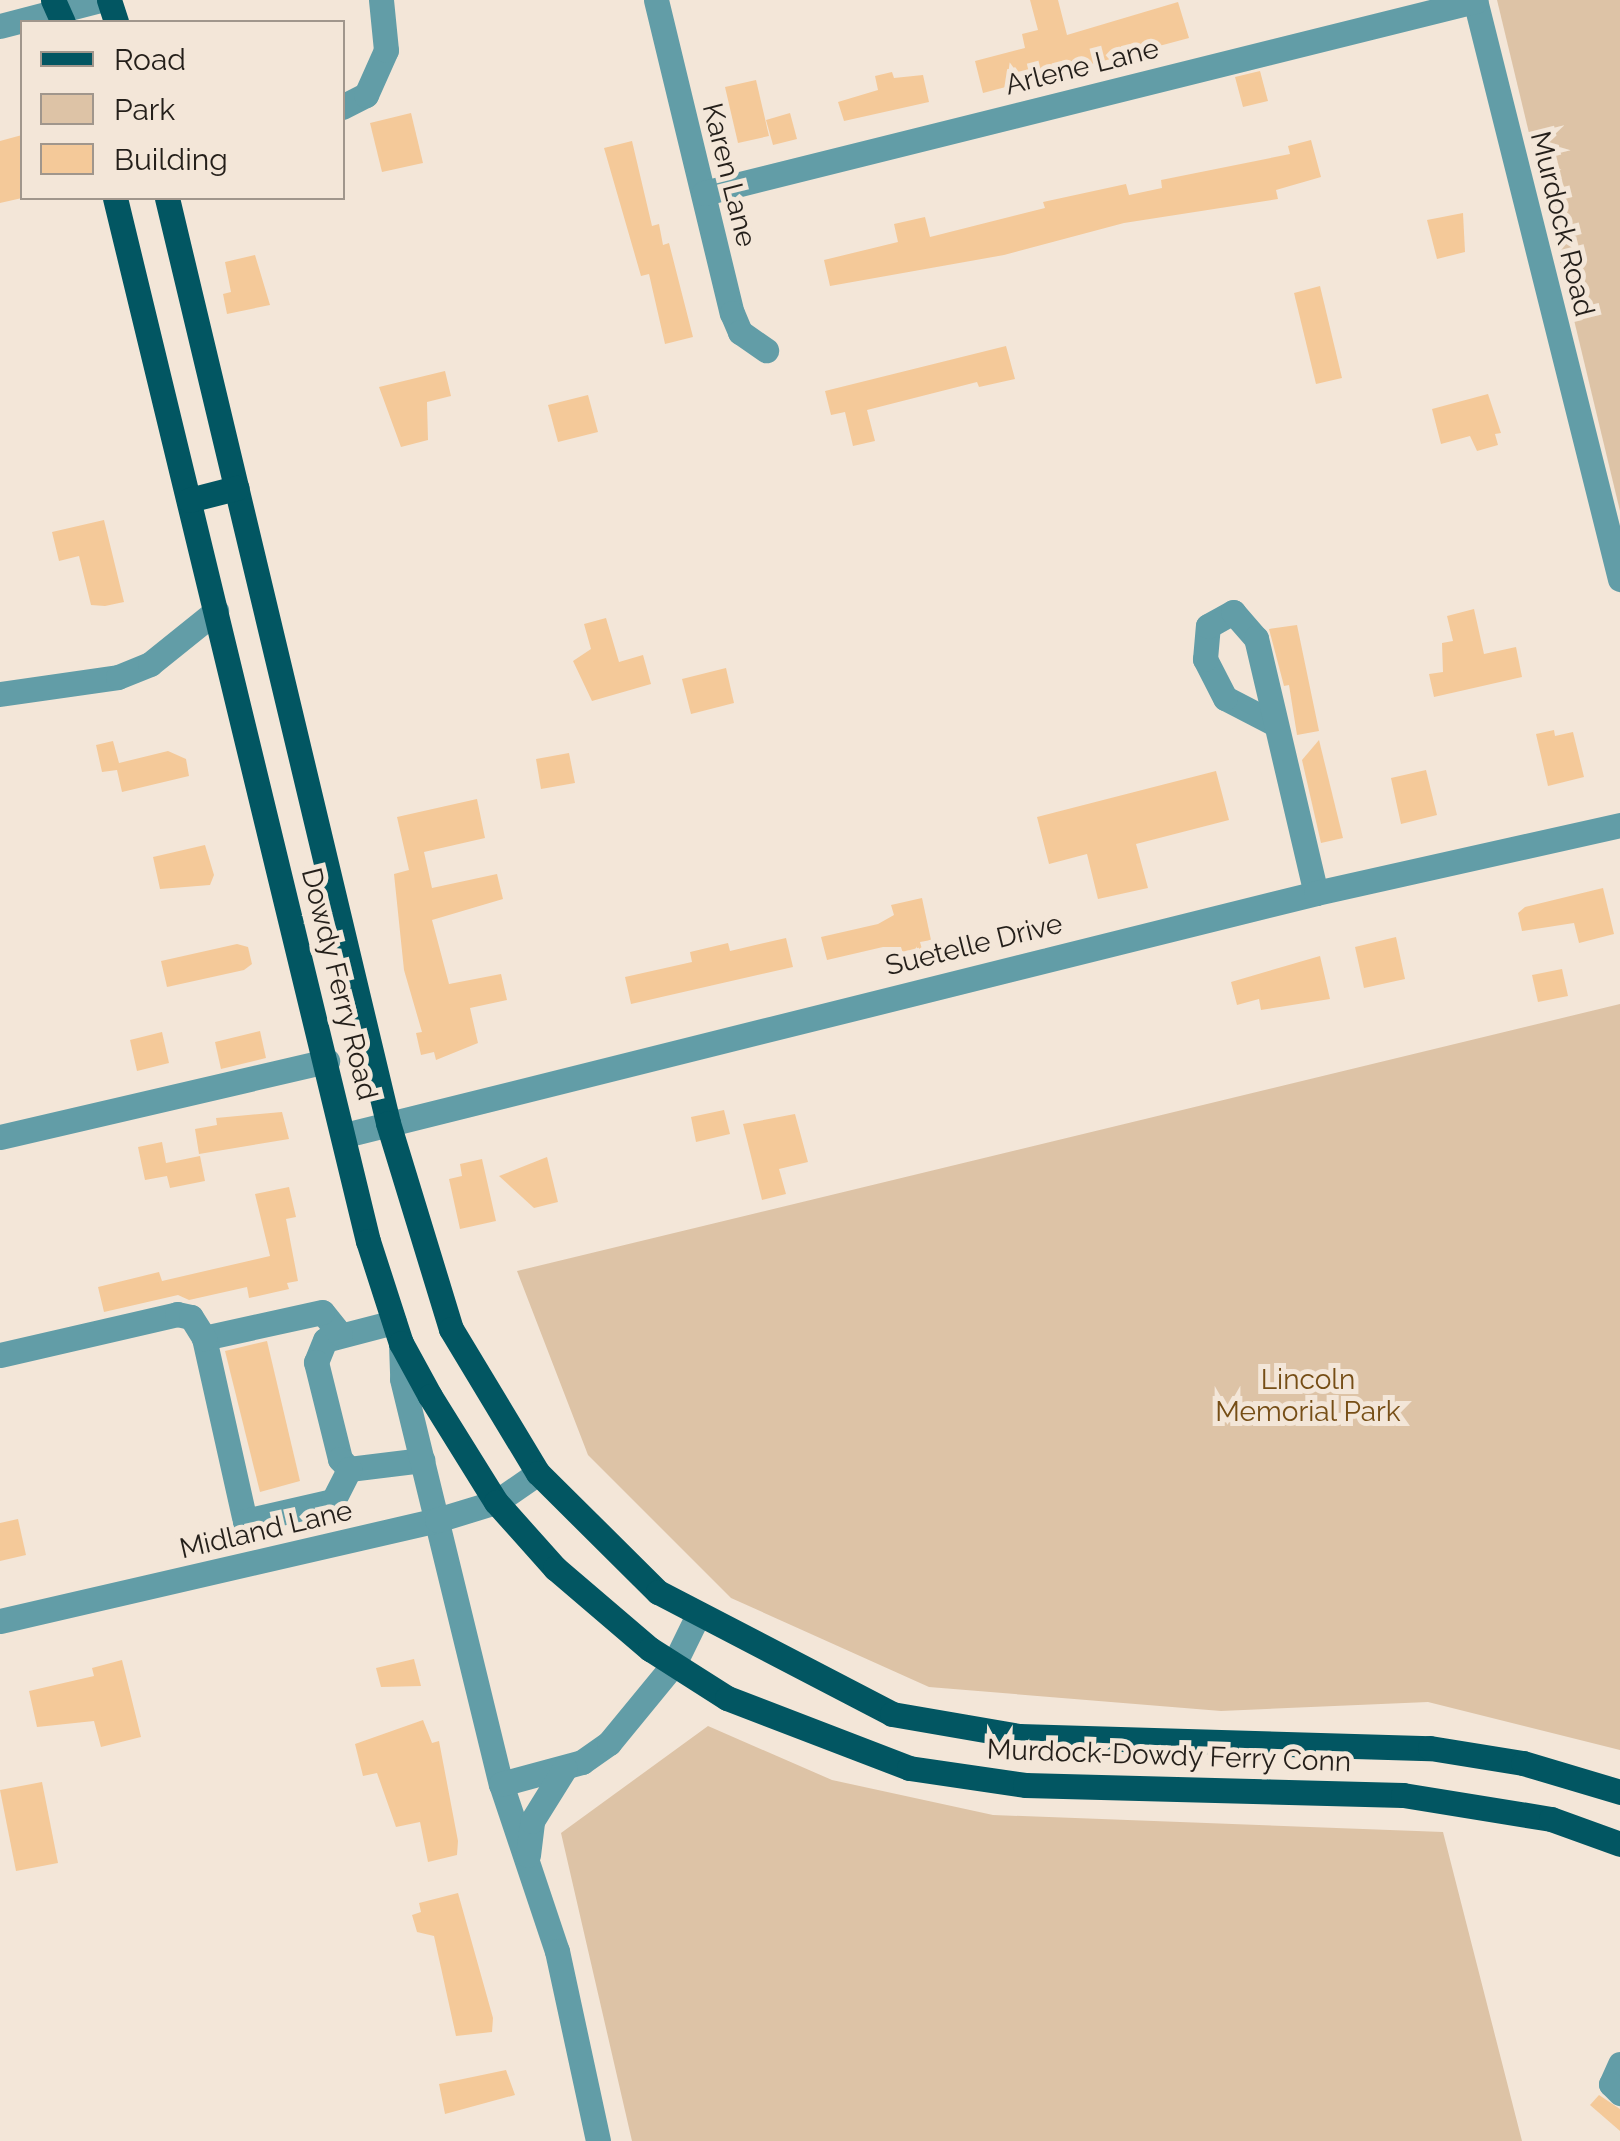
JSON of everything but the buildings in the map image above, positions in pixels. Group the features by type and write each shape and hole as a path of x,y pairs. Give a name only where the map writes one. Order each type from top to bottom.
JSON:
{"main road":[{"name":"Dowdy Ferry Road","path":"115,200 326,1061 398,1332"},
{"name":"Dowdy Ferry Road","path":"167,200 388,1123 451,1328 538,1473"},
{"path":"189,500 236,488"},
{"name":"Murdock-Dowdy Ferry Conn","path":"398,1332 496,1502 579,1590 674,1664 770,1718 908,1768 1025,1785 1218,1790 1482,1804 1551,1818 1620,1844"},
{"name":"Murdock-Dowdy Ferry Conn","path":"538,1473 658,1592 698,1618 892,1714 1019,1736 1222,1745 1430,1748 1523,1763 1620,1792"},
{"path":"1218,1790 1222,1745"}],"street":[{"path":"23,20 100,0"},
{"path":"345,106 366,95 386,50 381,0"},
{"name":"Karen Lane","path":"656,0 732,313 740,332 766,350"},
{"name":"Arlene Lane","path":"704,192 1475,0"},
{"name":"Murdock Road","path":"1475,0 1620,580"},
{"path":"0,694 118,677 150,664 216,612"},
{"path":"1275,724 1316,893"},
{"name":"Suetelle Drive","path":"345,1135 1316,893 1620,825"},
{"path":"0,1137 326,1061"},
{"path":"204,1338 322,1312 340,1334"},
{"path":"0,1355 178,1314 191,1318 204,1338 245,1521 333,1500 349,1469"},
{"path":"398,1332 340,1334 325,1340 316,1362 340,1459 349,1469 372,1471 422,1460"},
{"name":"Dowdy Ferry Road","path":"398,1332 402,1379 501,1784 557,1951 598,2141"},
{"name":"Midland Lane","path":"0,1621 437,1520 496,1502 538,1473"},
{"name":"Dowdy Ferry Road","path":"501,1784 565,1768 609,1743 674,1664 698,1618"},
{"name":"Dowdy Ferry Road","path":"527,1865 532,1822 565,1768"},
{"path":"1620,2064 1611,2084 1620,2093"}],"green space":[{"path":"1497,0 1620,0 1620,511"},
{"name":"Lincoln Memorial Park","path":"1620,1004 1620,1750 1428,1702 1221,1711 929,1687 731,1598 588,1455 517,1271"},
{"path":"708,1726 832,1780 993,1815 1443,1832 1522,2141 632,2141 561,1833"}]}
